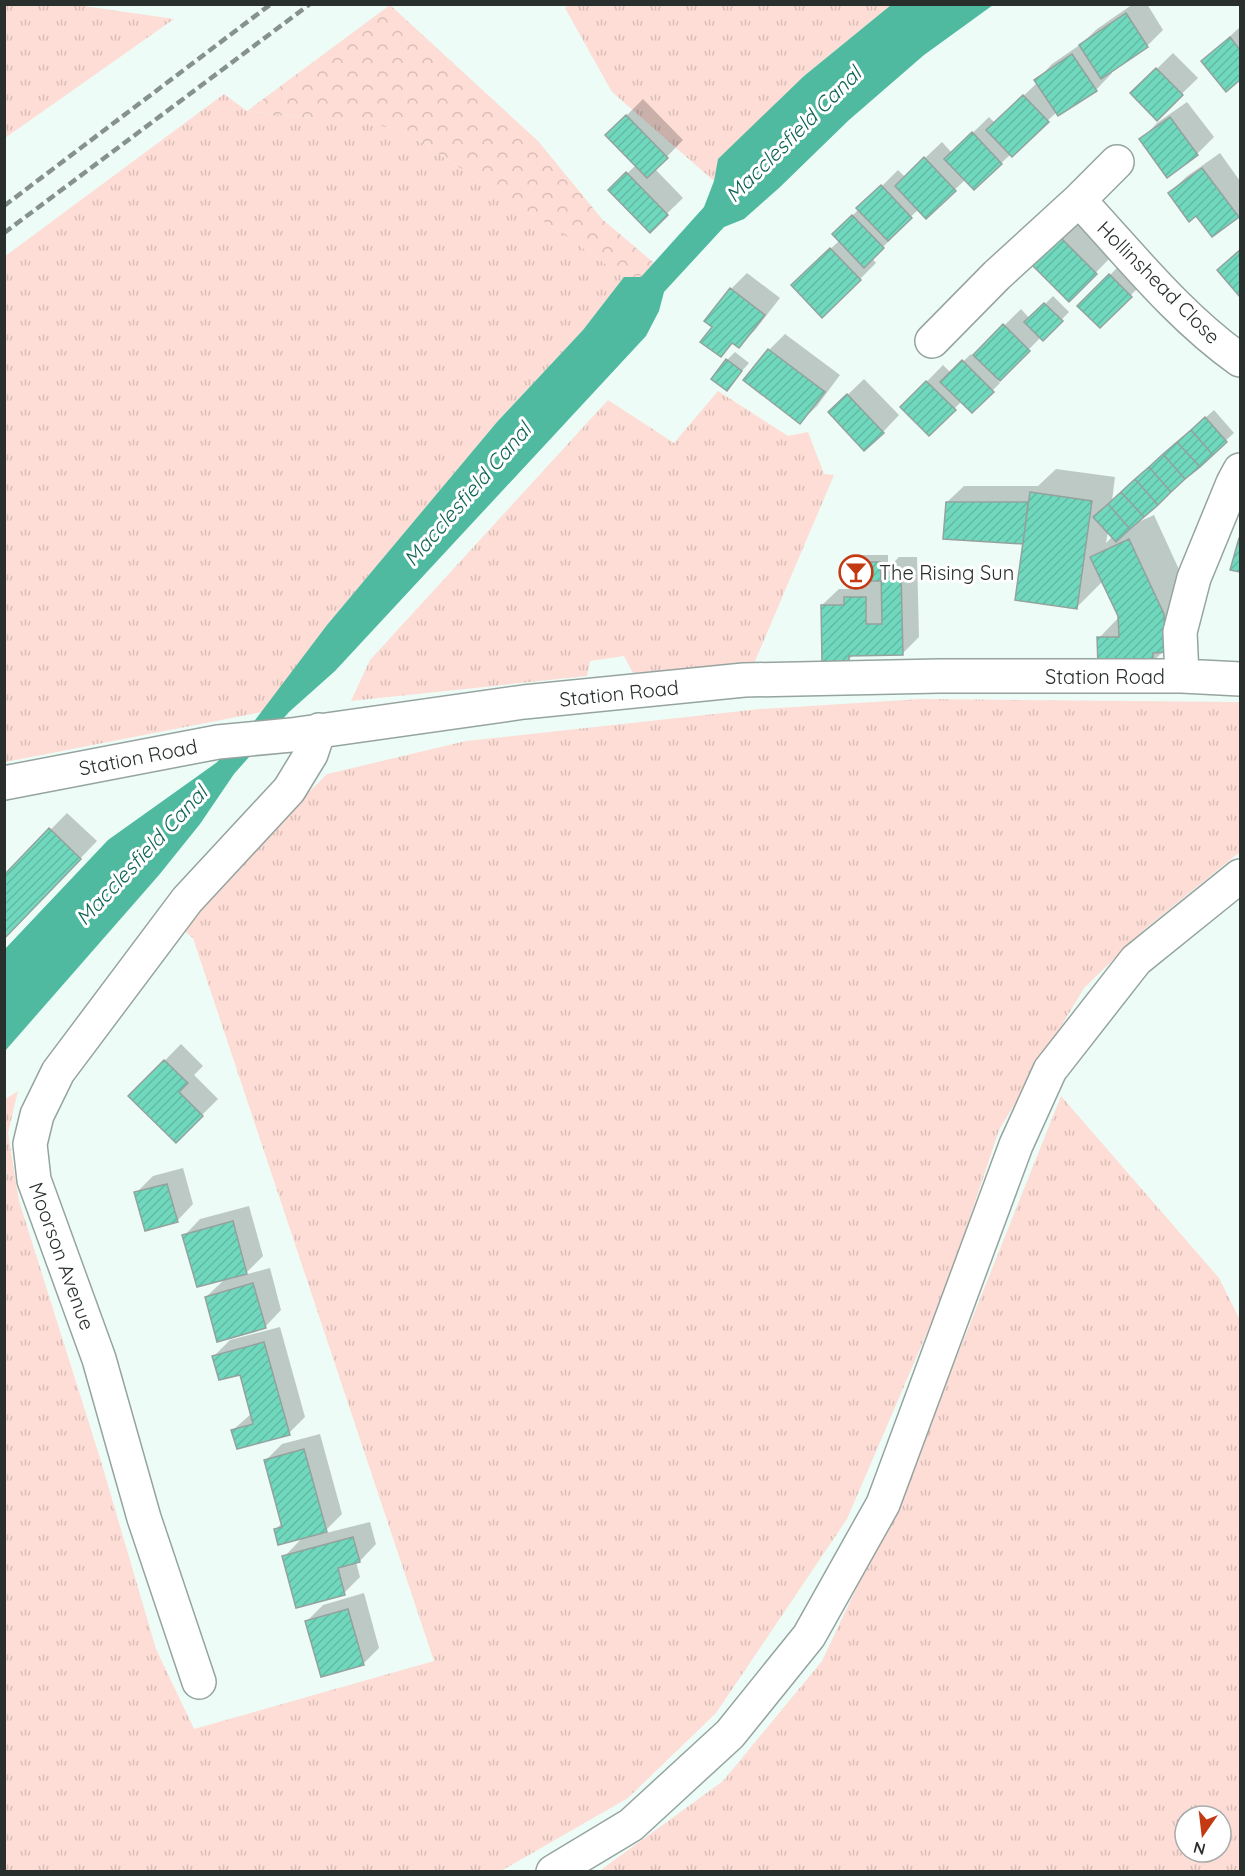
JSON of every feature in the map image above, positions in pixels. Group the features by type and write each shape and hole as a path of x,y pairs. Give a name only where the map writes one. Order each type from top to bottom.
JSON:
{"street":[{"path":"932,341 997,274 1079,200 1117,162"},
{"name":"Hollinshead Close","path":"1079,200 1159,287 1204,331 1240,360"},
{"path":"1182,676 1180,632 1194,578 1240,470"},
{"name":"Station Road","path":"4,783 218,742 319,731 524,702 744,680 939,676 1182,676 1240,679"},
{"name":"Moorson Avenue","path":"200,1682 144,1518 99,1359 33,1180 30,1144 37,1115 57,1072 187,900 289,790 311,754 319,731"},
{"path":"553,1872 632,1825 730,1734 809,1636 883,1504 1016,1145 1050,1070 1136,960 1240,876"}],"green space":[{"path":"5,4 77,5 174,19 5,138"},
{"path":"570,4 891,5 804,76 719,159 714,181 612,92 565,8"},
{"path":"390,5 538,141 602,219 654,263 641,278 624,277 566,236 403,131 346,118 311,118 247,111"},
{"path":"224,94 247,111 311,118 346,118 403,131 566,236 624,277 583,330 497,422 327,625 262,712 5,762 4,257"},
{"path":"718,391 788,436 808,432 824,474 834,475 753,666 633,673 624,656 590,661 587,676 351,701 370,660 608,400 674,443"},
{"path":"921,699 1240,702 1240,852 1146,928 1084,988 999,1130 947,1286 847,1519 716,1713 628,1798 501,1871 5,1871 4,1100 18,1091 8,1133 19,1201 100,1458 156,1649 194,1729 434,1661 193,938 183,930 270,831 327,774 466,741 760,709"},
{"path":"1061,1096 1219,1278 1240,1320 1240,1871 598,1872 723,1781 822,1661 908,1479"}],"water":[{"name":"Macclesfield Canal","path":"891,5 993,5 924,55 849,120 744,219 724,227 664,292 659,311 646,336 335,671 289,712 234,774 200,824 159,875 5,1051 4,950 108,840 216,763 240,740 327,625 497,422 583,330 624,277 641,277 704,207 714,181 718,159 804,76"}],"building":[{"path":"1126,13 1148,47 1101,79 1079,45"},
{"path":"1230,37 1240,50 1240,80 1226,92 1201,61"},
{"path":"1072,54 1097,91 1058,116 1034,80"},
{"path":"1156,68 1183,95 1157,121 1130,93"},
{"path":"1023,95 1049,122 1012,157 986,130"},
{"path":"626,115 668,158 647,178 605,135"},
{"path":"1170,117 1198,155 1167,178 1139,139"},
{"path":"972,132 1002,164 974,190 944,159"},
{"path":"924,157 956,191 926,219 895,186"},
{"path":"1202,168 1239,217 1212,237 1196,216 1189,222 1168,193"},
{"path":"626,172 668,215 650,233 608,190"},
{"path":"881,185 912,218 888,241 856,208"},
{"path":"852,215 884,248 864,268 832,234"},
{"path":"1055,232 1097,274 1069,302 1027,260"},
{"path":"830,248 861,280 822,318 791,285"},
{"path":"1240,250 1240,297 1217,270"},
{"path":"1109,274 1132,297 1100,328 1077,306"},
{"path":"730,288 765,315 739,348 732,343 721,357 700,342 712,327 704,321"},
{"path":"1044,303 1063,321 1043,341 1024,322"},
{"path":"1003,324 1030,351 1000,381 973,355"},
{"path":"768,349 825,392 800,424 743,380"},
{"path":"726,359 742,371 727,391 711,379"},
{"path":"962,360 994,392 972,413 940,382"},
{"path":"926,381 956,410 929,436 900,407"},
{"path":"847,394 884,433 864,451 828,412"},
{"path":"1205,417 1227,442 1213,455 1191,430"},
{"path":"1191,430 1213,455 1200,467 1177,442"},
{"path":"1177,442 1200,467 1185,479 1163,454"},
{"path":"1163,454 1185,479 1171,492 1149,467"},
{"path":"1149,467 1171,492 1158,505 1135,479"},
{"path":"1135,479 1158,505 1144,517 1121,492"},
{"path":"1030,492 1092,501 1077,609 1015,600"},
{"path":"1121,492 1144,517 1130,529 1108,504"},
{"path":"946,502 1028,502 1023,544 943,539"},
{"path":"1108,504 1130,529 1116,542 1093,517"},
{"path":"1240,538 1240,572 1230,570"},
{"path":"1129,539 1164,614 1166,652 1153,653 1153,664 1098,666 1097,637 1119,637 1118,616 1090,557"},
{"path":"846,562 880,562 881,581 846,581"},
{"path":"881,573 901,573 903,655 849,656 849,661 822,662 821,605 844,605 844,597 866,597 866,624 882,624"},
{"path":"49,828 81,859 4,939 4,875"},
{"path":"164,1060 188,1083 179,1092 203,1116 176,1143 128,1096"},
{"path":"167,1184 178,1222 145,1231 134,1192"},
{"path":"233,1221 247,1274 197,1287 182,1235"},
{"path":"253,1283 266,1328 217,1342 205,1297"},
{"path":"264,1342 290,1435 237,1449 231,1430 253,1424 240,1375 219,1380 212,1356"},
{"path":"304,1449 327,1532 278,1545 274,1529 282,1527 264,1460"},
{"path":"353,1537 360,1562 338,1568 345,1595 296,1608 282,1556"},
{"path":"348,1609 364,1665 321,1677 305,1621"}],"railway":[{"path":"4,206 271,4"},
{"path":"4,233 310,4"}],"place":[{"name":"The Rising Sun","path":"856,572"}]}
